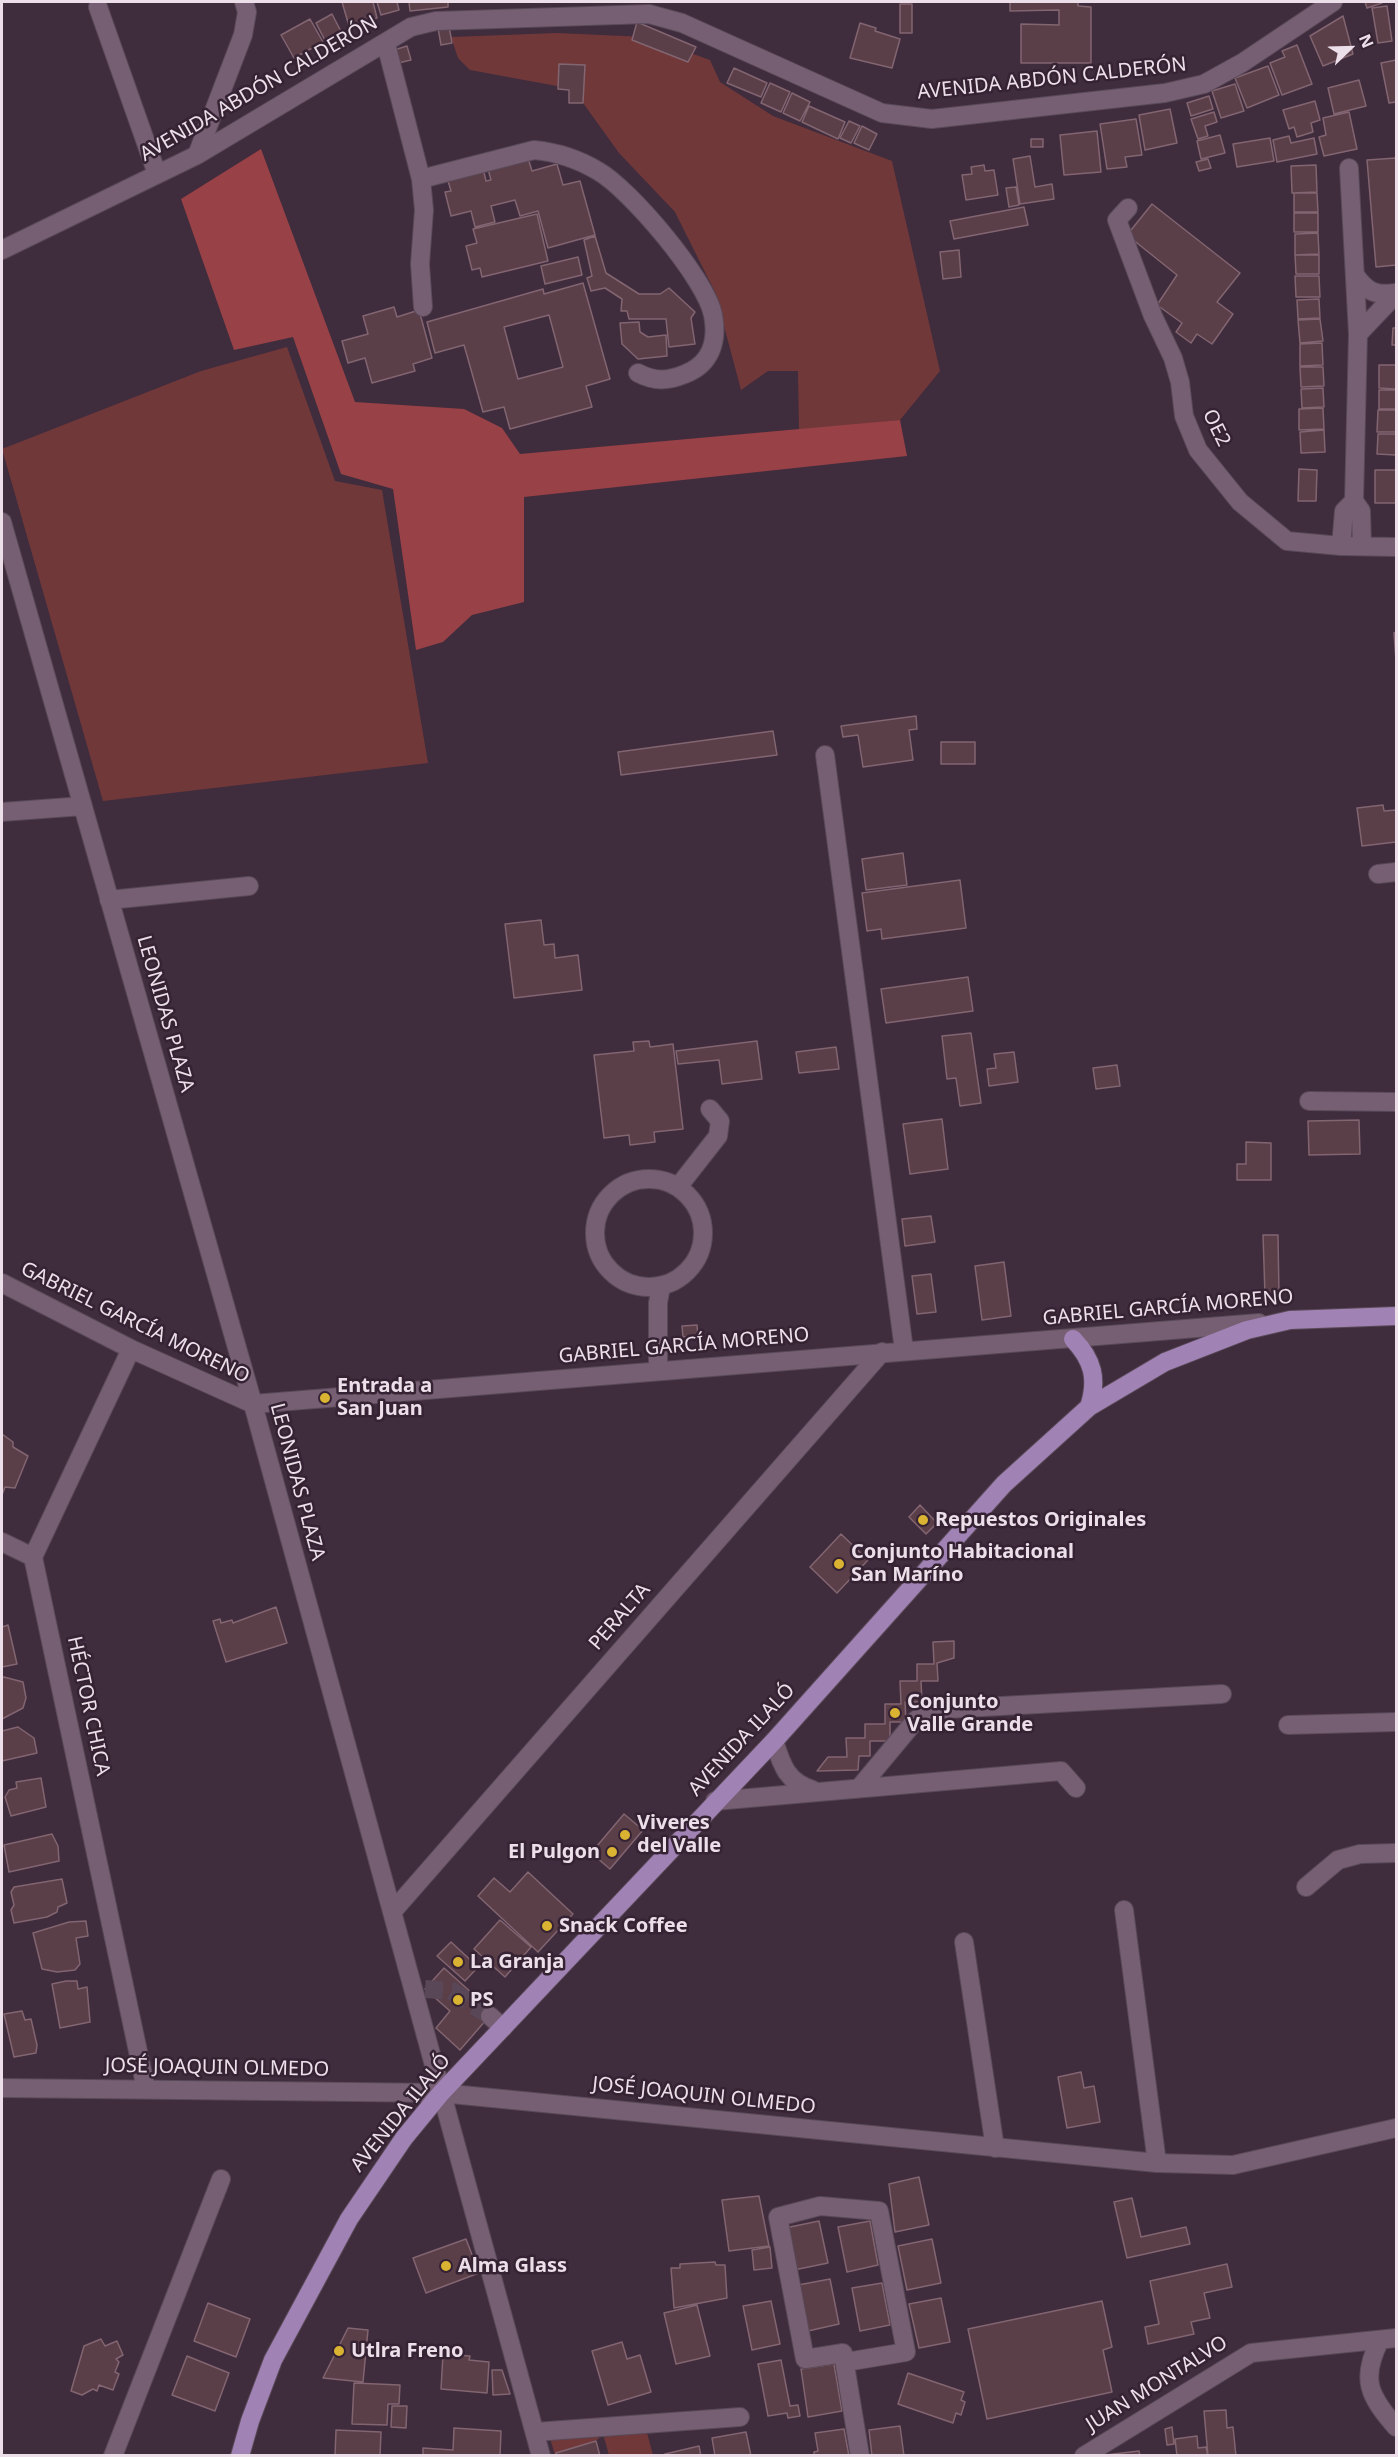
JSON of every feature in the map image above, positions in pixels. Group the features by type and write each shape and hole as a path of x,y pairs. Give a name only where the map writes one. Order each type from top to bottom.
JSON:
{"main road":[{"name":"GABRIEL GARCÍA MORENO","path":"1290,1320 1396,1316"},
{"name":"AVENIDA ILALÓ","path":"240,2456 250,2421 273,2360 349,2219 404,2138 496,2022 774,1741 1004,1484 1089,1407 1126,1383 1175,1357 1247,1330 1290,1320"},
{"path":"1073,1339 1086,1353 1094,1370 1095,1389 1089,1407"}],"street":[{"path":"197,155 243,35 247,12 244,2"},
{"name":"AVENIDA ABDÓN CALDERÓN","path":"2,250 197,155 411,27 489,10 649,14 682,23 882,113 932,119 1165,93 1204,84 1242,63 1333,2"},
{"path":"98,7 157,174"},
{"path":"386,44 421,179 424,210 420,264 423,307"},
{"path":"421,179 534,150 552,151 599,171 635,200 694,278 713,314 714,345 708,358 697,370 663,381 638,373"},
{"path":"1349,168 1358,334 1354,501 1361,511 1362,546"},
{"name":"OE2","path":"1128,208 1117,220 1153,316 1173,358 1180,382 1184,416 1198,450 1240,502 1287,541 1341,546 1396,547"},
{"path":"1355,275 1367,290 1374,294 1396,294"},
{"path":"1358,334 1396,294"},
{"path":"1341,546 1344,511 1354,501"},
{"name":"LEONIDAS PLAZA","path":"2,522 253,1404 393,1911 419,1989 441,2093 541,2456"},
{"path":"825,755 904,1350"},
{"path":"2,812 83,806"},
{"path":"1378,874 1396,872"},
{"path":"110,900 249,886"},
{"path":"1309,1101 1396,1102"},
{"path":"678,1187 718,1136 720,1121 710,1109"},
{"path":"641,1179 661,1180 678,1187 690,1198 699,1212 703,1230 701,1249 692,1266 679,1279 661,1286 642,1287 623,1281 608,1269 597,1252 594,1233 597,1214 607,1197 622,1185 641,1179"},
{"name":"GABRIEL GARCÍA MORENO","path":"2,1283 131,1349 253,1404 1290,1320"},
{"path":"658,1371 658,1303 661,1286"},
{"path":"2,1542 33,1557 131,1349"},
{"name":"PERALTA","path":"393,1911 882,1352"},
{"name":"HÉCTOR CHICA","path":"33,1557 146,2090"},
{"path":"860,1787 915,1720 928,1710 1222,1694"},
{"path":"1288,1725 1396,1722"},
{"path":"774,1741 782,1766 798,1785 815,1790"},
{"path":"715,1801 815,1790 1061,1770 1076,1788"},
{"path":"1306,1887 1338,1860 1360,1854 1396,1853"},
{"path":"1124,1910 1157,2163"},
{"path":"964,1942 995,2148"},
{"name":"JOSÉ JOAQUIN OLMEDO","path":"2,2088 441,2093 1157,2163 1233,2165 1396,2128"},
{"path":"113,2456 221,2179"},
{"path":"846,2362 906,2352 879,2211 820,2206 778,2217 805,2359 843,2353 860,2456"},
{"path":"1388,2339 1371,2357 1369,2388 1374,2401 1396,2427"},
{"name":"JUAN MONTALVO","path":"1084,2456 1251,2353 1388,2339"},
{"path":"535,2432 740,2417"}],"shaded area":[{"path":"557,33 646,37 710,60 720,82 773,116 892,161 940,371 900,420 799,431 798,371 768,371 741,390 715,292 675,212 619,153 573,89 470,70 458,58 451,37"},
{"path":"261,149 355,402 464,409 502,428 520,454 900,420 907,456 524,497 524,602 472,615 443,642 416,650 393,489 341,474 293,337 234,350 181,199"},
{"path":"287,347 335,481 382,490 428,763 103,801 2,449 201,371"},
{"path":"647,2433 653,2455 609,2455 603,2434"},
{"path":"598,2434 599,2439 555,2455 549,2435"}],"building":[{"path":"342,2 373,2 377,18 349,26"},
{"path":"377,2 397,2 399,10 381,15"},
{"path":"409,2 448,2 448,7 410,11"},
{"path":"1010,2 1078,2 1078,6 1091,7 1091,63 1021,63 1021,24 1059,25 1059,10 1010,11"},
{"path":"1365,2 1382,2 1382,3 1367,8"},
{"path":"900,4 912,4 912,33 900,33"},
{"path":"1387,6 1392,41 1378,43 1372,8"},
{"path":"332,14 346,41 330,50 316,23"},
{"path":"1343,16 1353,54 1323,66 1310,36"},
{"path":"310,19 323,42 294,58 281,35"},
{"path":"637,22 696,47 688,62 632,40"},
{"path":"860,23 876,28 875,31 900,39 892,68 850,58"},
{"path":"449,26 452,43 441,45 438,28"},
{"path":"1297,45 1312,84 1282,95 1270,63 1285,57 1282,51"},
{"path":"407,46 411,60 398,63 394,50"},
{"path":"1396,60 1396,102 1389,103 1381,63"},
{"path":"559,64 585,65 583,103 569,103 569,90 558,89"},
{"path":"1268,66 1279,95 1247,108 1235,78"},
{"path":"734,68 767,83 761,97 727,83"},
{"path":"1359,80 1366,106 1334,114 1328,88"},
{"path":"770,83 790,92 781,112 761,103"},
{"path":"1235,84 1244,111 1221,118 1212,91"},
{"path":"792,93 810,102 800,121 783,113"},
{"path":"1209,96 1213,109 1191,116 1187,103"},
{"path":"1315,101 1320,120 1311,123 1313,132 1297,137 1294,127 1289,129 1283,110"},
{"path":"809,106 845,122 838,139 802,122"},
{"path":"1170,109 1177,143 1145,150 1139,115"},
{"path":"1214,112 1217,122 1205,126 1208,136 1198,139 1191,119"},
{"path":"1349,112 1357,149 1324,156 1319,137 1326,135 1323,118"},
{"path":"1136,119 1142,155 1125,157 1127,167 1107,169 1100,124"},
{"path":"849,121 860,126 851,143 840,138"},
{"path":"862,126 877,134 869,150 854,143"},
{"path":"1097,131 1101,172 1064,175 1060,135"},
{"path":"1220,135 1225,153 1201,159 1197,141"},
{"path":"1289,136 1291,143 1314,138 1317,154 1277,162 1273,140"},
{"path":"1270,138 1274,161 1237,167 1233,144"},
{"path":"1031,139 1043,139 1043,147 1031,147"},
{"path":"1030,156 1035,187 1052,184 1054,199 1020,204 1013,159"},
{"path":"528,158 532,171 557,164 563,185 580,181 595,235 548,248 538,211 520,216 515,200 491,206 495,222 475,227 471,211 451,216 445,192 451,191 448,181 482,164 486,181 491,180 488,169"},
{"path":"1396,158 1396,265 1376,267 1367,160"},
{"path":"1208,159 1211,168 1199,171 1196,162"},
{"path":"984,165 985,171 994,170 998,195 966,200 962,175 972,174 971,167"},
{"path":"1316,165 1317,192 1292,193 1291,166"},
{"path":"1016,187 1019,205 1009,207 1006,188"},
{"path":"1294,193 1317,193 1318,212 1294,212"},
{"path":"1152,204 1240,273 1217,302 1233,314 1212,344 1197,334 1191,343 1176,332 1182,323 1157,305 1177,275 1127,235"},
{"path":"1024,207 1028,225 954,239 950,221"},
{"path":"1294,213 1318,213 1318,232 1294,232"},
{"path":"537,214 548,261 482,277 480,268 472,270 466,246 477,243 473,229"},
{"path":"1318,233 1319,254 1295,255 1295,234"},
{"path":"595,236 606,273 639,294 660,294 669,288 695,312 691,318 695,344 669,347 666,319 629,319 627,311 621,311 622,299 605,288 591,291 587,278 592,276 584,240"},
{"path":"959,250 961,277 943,279 940,252"},
{"path":"1295,255 1319,255 1319,274 1296,274"},
{"path":"578,257 582,275 545,284 541,266"},
{"path":"1295,276 1319,276 1320,297 1296,297"},
{"path":"583,283 610,379 586,386 592,407 510,429 504,407 483,412 464,345 435,353 427,322 543,289 544,294","holes":["549,315 563,367 518,379 504,327"]},
{"path":"1319,299 1320,318 1298,319 1297,300"},
{"path":"394,307 397,317 419,310 432,358 413,364 415,371 372,383 365,358 348,363 342,341 368,334 363,316"},
{"path":"1320,319 1323,341 1300,343 1298,320"},
{"path":"639,322 640,332 648,337 666,335 667,356 638,359 622,344 620,323"},
{"path":"1393,328 1396,328 1396,345 1392,345"},
{"path":"1322,343 1323,365 1300,366 1300,344"},
{"path":"1379,365 1396,365 1396,389 1379,388"},
{"path":"1300,367 1323,367 1324,386 1301,387"},
{"path":"1323,388 1324,407 1302,408 1301,389"},
{"path":"1379,390 1396,390 1396,409 1379,409"},
{"path":"1323,408 1324,429 1299,430 1299,409"},
{"path":"1378,410 1396,410 1396,432 1377,432"},
{"path":"1324,430 1325,452 1301,453 1300,432"},
{"path":"1378,434 1396,434 1396,455 1377,454"},
{"path":"1299,469 1317,470 1316,501 1298,501"},
{"path":"1375,470 1396,470 1396,503 1375,503"},
{"path":"1396,632 1396,661 1394,633"},
{"path":"916,716 917,729 909,730 913,760 863,767 858,735 843,737 841,726"},
{"path":"773,731 777,755 621,775 618,752"},
{"path":"941,742 975,742 975,764 941,764"},
{"path":"1383,805 1384,811 1396,810 1396,842 1362,846 1357,808"},
{"path":"903,853 907,885 866,890 862,859"},
{"path":"960,880 966,928 882,939 881,929 867,931 862,893"},
{"path":"541,920 544,945 554,944 555,958 578,955 582,990 514,998 505,924"},
{"path":"968,977 973,1011 886,1023 881,989"},
{"path":"971,1033 981,1103 960,1106 956,1078 947,1079 942,1036"},
{"path":"649,1041 650,1047 673,1044 683,1129 654,1132 655,1142 630,1145 629,1135 604,1138 594,1055 634,1051 633,1042"},
{"path":"757,1041 762,1079 722,1084 719,1060 678,1064 676,1051"},
{"path":"836,1047 839,1069 799,1073 796,1052"},
{"path":"1014,1052 1018,1082 989,1086 987,1069 996,1068 994,1054"},
{"path":"1117,1065 1120,1086 1096,1089 1093,1068"},
{"path":"942,1119 948,1169 910,1174 903,1124"},
{"path":"1359,1120 1360,1154 1309,1155 1308,1121"},
{"path":"1246,1142 1271,1143 1271,1180 1237,1180 1237,1164 1246,1164"},
{"path":"931,1216 935,1242 905,1246 902,1219"},
{"path":"1263,1235 1278,1235 1279,1295 1265,1295"},
{"path":"1004,1262 1011,1316 982,1320 975,1266"},
{"path":"931,1274 936,1312 917,1314 912,1276"},
{"path":"697,1325 698,1336 683,1337 682,1326"},
{"path":"2,1434 13,1442 13,1447 28,1456 15,1488 5,1487 2,1495"},
{"name":"Repuestos Originales","path":"920,1505 937,1523 926,1534 909,1517"},
{"name":"Conjunto Habitacional San Maríno","path":"841,1534 868,1560 837,1593 810,1567"},
{"path":"276,1607 287,1643 226,1662 213,1621 220,1619 221,1623 232,1620 233,1623"},
{"path":"8,1625 17,1664 2,1667 2,1627"},
{"name":"Conjunto Valle Grande","path":"954,1641 954,1658 937,1663 938,1681 921,1681 922,1702 905,1702 906,1722 890,1722 890,1741 870,1741 870,1756 859,1756 858,1770 817,1771 828,1757 847,1757 846,1738 865,1738 865,1724 885,1724 885,1704 901,1704 900,1681 917,1681 917,1664 934,1664 933,1642"},
{"path":"2,1678 23,1682 26,1698 23,1708 2,1719"},
{"path":"18,1727 34,1738 37,1753 2,1761 2,1731"},
{"path":"41,1778 46,1807 11,1816 5,1797 9,1790 17,1788 16,1782"},
{"path":"624,1814 643,1830 610,1869 591,1853"},
{"path":"52,1834 58,1846 59,1861 9,1872 4,1845"},
{"path":"528,1872 573,1914 538,1952 478,1896 494,1878 510,1892"},
{"path":"62,1879 67,1903 58,1907 57,1912 47,1917 14,1923 11,1892 14,1887"},
{"path":"500,1920 531,1947 505,1977 474,1949"},
{"path":"86,1921 88,1936 76,1938 80,1964 75,1970 57,1972 42,1969 33,1933 69,1922"},
{"name":"La Granja","path":"451,1942 478,1967 465,1981 437,1956"},
{"name":"PS","path":"444,1968 493,2012 460,2050 436,2028 450,2011 425,1989"},
{"path":"77,1981 78,1989 87,1987 90,2022 60,2028 52,1984"},
{"path":"22,2011 25,2020 31,2019 37,2045 36,2053 14,2057 4,2014"},
{"path":"1081,2072 1084,2088 1094,2086 1100,2122 1067,2128 1058,2077"},
{"path":"919,2177 929,2225 895,2232 889,2184"},
{"path":"759,2196 769,2246 729,2251 722,2200"},
{"path":"1132,2198 1141,2237 1186,2227 1190,2244 1127,2258 1114,2202"},
{"path":"819,2221 828,2263 794,2270 785,2228"},
{"path":"870,2221 878,2265 847,2272 838,2227"},
{"name":"Alma Glass","path":"466,2239 479,2273 426,2293 413,2258"},
{"path":"932,2239 941,2283 907,2290 898,2246"},
{"path":"770,2247 772,2268 754,2270 752,2250"},
{"path":"715,2262 716,2265 725,2265 727,2298 674,2308 671,2268 680,2268 680,2264"},
{"path":"1227,2264 1232,2287 1204,2293 1210,2318 1191,2322 1194,2334 1148,2344 1145,2327 1159,2324 1150,2281"},
{"path":"830,2279 839,2324 808,2331 798,2285"},
{"path":"882,2283 890,2325 860,2331 852,2288"},
{"path":"941,2298 950,2342 919,2348 909,2304"},
{"path":"771,2301 780,2344 752,2350 743,2306"},
{"path":"1102,2301 1112,2347 1103,2350 1112,2392 987,2419 968,2329"},
{"path":"208,2303 250,2319 236,2357 194,2341"},
{"path":"697,2305 710,2356 676,2364 664,2313"},
{"path":"348,2328 368,2330 363,2382 323,2378"},
{"path":"101,2339 105,2346 117,2341 123,2355 116,2359 119,2362 115,2372 119,2374 113,2390 99,2385 97,2391 93,2389 82,2395 71,2391 84,2346"},
{"path":"622,2342 627,2359 640,2355 651,2392 608,2405 592,2351"},
{"path":"443,2354 470,2356 469,2360 489,2362 487,2393 441,2389"},
{"path":"187,2356 229,2373 215,2411 172,2395"},
{"path":"781,2360 790,2406 798,2405 800,2416 788,2418 787,2413 768,2416 758,2364"},
{"path":"834,2364 842,2411 808,2417 801,2369"},
{"path":"492,2370 502,2370 510,2394 493,2395"},
{"path":"908,2373 964,2392 961,2400 965,2402 961,2415 956,2413 953,2423 898,2404"},
{"path":"354,2383 400,2385 399,2404 388,2404 387,2425 352,2424"},
{"path":"392,2406 407,2406 406,2428 391,2427"},
{"path":"1226,2410 1227,2428 1233,2427 1236,2456 1208,2456 1204,2411"},
{"path":"900,2426 904,2456 872,2456 869,2430"},
{"path":"1172,2427 1174,2444 1167,2445 1165,2429"},
{"path":"454,2428 501,2431 500,2456 423,2456 423,2448 453,2450"},
{"path":"844,2429 849,2456 814,2456 814,2452 818,2451 815,2433"},
{"path":"336,2430 381,2432 380,2456 335,2456"},
{"path":"746,2432 751,2456 715,2456 712,2438"},
{"path":"1197,2436 1198,2448 1206,2447 1208,2456 1177,2456 1175,2439"},
{"path":"596,2441 600,2456 556,2456 556,2453"},
{"path":"699,2446 701,2456 665,2456 665,2454"},
{"path":"1139,2451 1140,2456 1105,2455"}],"tunnel":[{"path":"425,1989 452,1991 490,2016"}],"place":[{"name":"Entrada a San Juan","path":"325,1398"},
{"name":"Repuestos Originales","path":"923,1520"},
{"name":"Conjunto Habitacional San Maríno","path":"839,1564"},
{"name":"Conjunto Valle Grande","path":"895,1713"},
{"name":"Viveres del Valle","path":"625,1835"},
{"name":"El Pulgon","path":"612,1852"},
{"name":"Snack Coffee","path":"547,1926"},
{"name":"La Granja","path":"458,1962"},
{"name":"PS","path":"458,2000"},
{"name":"Alma Glass","path":"446,2266"},
{"name":"Utlra Freno","path":"339,2351"}]}
